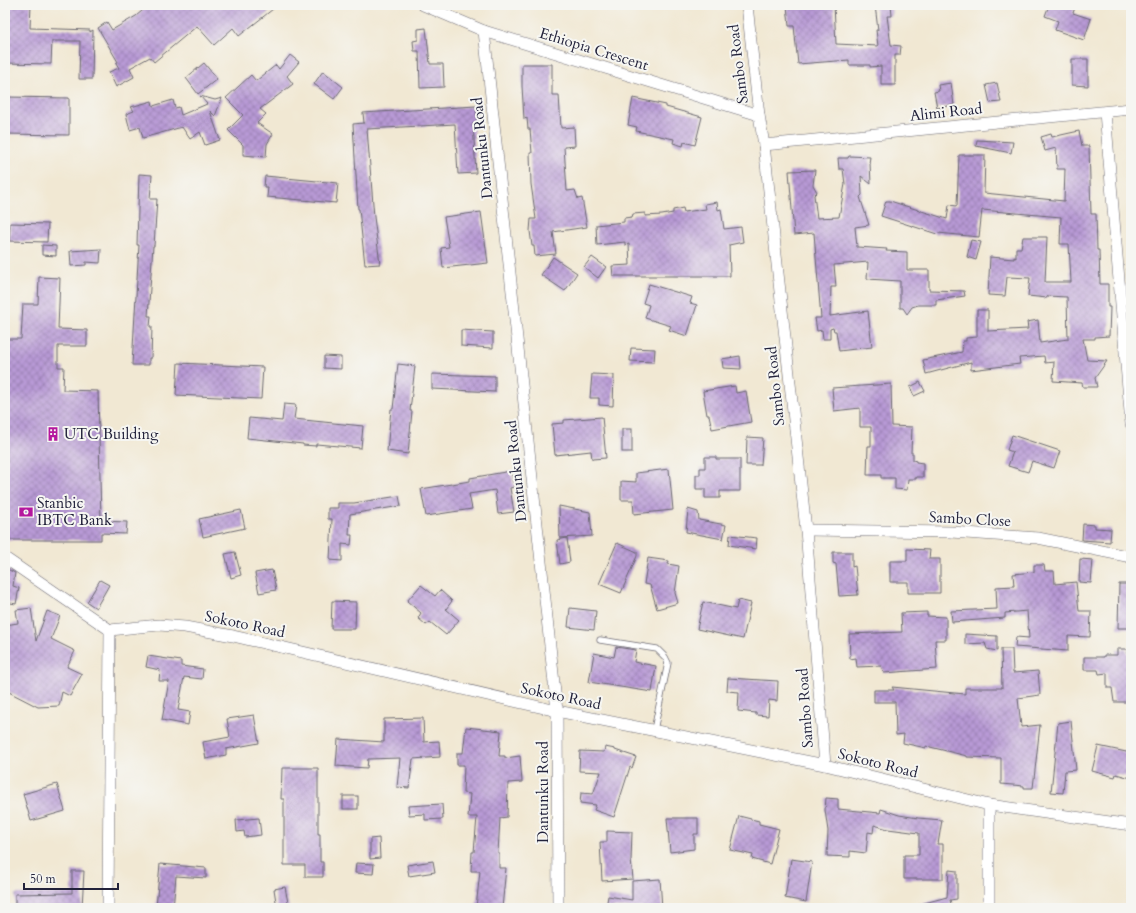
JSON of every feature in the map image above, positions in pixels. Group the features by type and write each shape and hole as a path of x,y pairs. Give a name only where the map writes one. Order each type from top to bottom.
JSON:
{"street":[{"name":"Ethiopia Crescent","path":"424,5 484,31 759,115"},
{"name":"Sambo Road","path":"746,5 764,145 806,530 825,765"},
{"name":"Dantunku Road","path":"484,31 557,711 558,908"},
{"name":"Alimi Road","path":"764,145 1131,109"},
{"path":"1104,112 1131,424"},
{"name":"Sambo Close","path":"806,530 951,532 1038,538 1131,557"},
{"path":"5,558 110,630 108,908"},
{"name":"Sokoto Road","path":"110,630 159,625 192,628 233,636 557,711 825,765 989,805 1131,825"},
{"path":"989,805 989,908"}],"lane":[{"path":"600,640 657,649 666,657 668,663 654,730"}],"building":[{"path":"5,5 31,5 30,28 90,30 90,32 93,30 92,79 79,79 80,41 52,41 51,64 5,63"},
{"path":"149,5 278,5 239,36 233,28 214,45 197,26 154,62 150,57 130,68 134,77 116,87 109,72 119,68 116,63 118,62 98,28 107,22 112,30 136,16"},
{"path":"787,5 834,5 836,44 878,46 875,5 891,5 892,16 887,16 891,45 901,46 900,55 895,55 895,85 881,85 881,66 870,67 870,65 849,65 849,60 798,64 794,26 789,26"},
{"path":"1049,5 1076,5 1073,13 1091,19 1084,40 1055,30 1058,21 1045,16"},
{"path":"426,28 430,64 443,64 444,87 420,88 419,51 414,51 413,41 418,40 418,29"},
{"path":"290,55 299,62 287,76 293,84 260,109 266,114 257,123 273,134 267,144 266,157 243,155 243,145 228,130 243,115 226,98 251,75 256,81 276,65 279,69"},
{"path":"1072,59 1088,59 1088,86 1072,85"},
{"path":"204,63 217,79 198,94 186,78"},
{"path":"522,64 552,64 552,95 559,95 561,128 574,127 575,146 564,147 567,191 575,190 578,199 582,198 587,227 553,232 556,254 535,256 534,246 532,246 530,231 531,219 536,219 531,184 530,153 532,153 530,129 528,129 527,118 524,119"},
{"path":"323,71 343,87 334,99 314,84"},
{"path":"951,83 954,105 937,108 934,92 939,91 938,85"},
{"path":"997,83 1001,102 990,103 986,85"},
{"path":"200,96 215,100 222,98 215,116 210,111 220,140 205,145 200,132 190,139 182,127 143,138 140,127 130,130 126,114 134,111 131,107 152,101 153,106 173,100 175,108 179,107 181,115 207,104"},
{"path":"5,97 69,98 69,135 5,134"},
{"path":"633,98 666,105 666,107 702,117 695,145 684,142 683,146 673,143 674,139 636,131 637,127 628,125"},
{"path":"476,106 477,123 473,123 476,173 458,174 455,124 367,129 374,217 380,264 365,265 358,209 353,124 364,123 363,113"},
{"path":"1079,131 1082,146 1089,146 1091,214 1096,214 1100,284 1108,284 1108,307 1110,307 1109,336 1095,337 1095,339 1083,339 1087,360 1107,361 1095,378 1097,387 1083,387 1082,383 1053,381 1054,362 1045,363 1044,356 1019,358 1020,364 971,370 971,362 926,374 923,360 962,352 963,341 966,341 966,338 977,337 977,310 988,310 988,331 1028,329 1027,322 1038,320 1040,343 1068,339 1067,297 1047,296 1047,298 1028,296 1030,278 1007,277 1005,296 988,295 990,257 1016,258 1016,248 1021,248 1023,237 1047,237 1045,282 1071,282 1069,244 1060,244 1061,217 982,210 979,237 937,234 881,216 886,201 947,219 949,205 957,206 959,155 985,155 984,193 1064,201 1065,169 1057,169 1056,148 1045,151 1041,137 1051,134 1052,137"},
{"path":"977,140 1013,142 1011,153 976,146"},
{"path":"849,156 870,157 869,163 871,184 861,176 862,195 860,197 869,225 855,227 857,247 907,252 907,270 929,270 929,290 964,291 965,296 936,300 936,305 918,305 912,307 907,314 903,308 900,308 900,281 867,279 868,262 834,265 836,287 831,287 830,316 868,311 872,347 839,351 836,331 834,331 833,328 830,329 830,339 823,339 822,330 817,331 815,318 821,318 814,233 794,235 789,171 815,170 813,185 817,192 814,195 817,218 839,217 845,184 843,169 839,169 838,158 848,158"},
{"path":"139,174 152,175 150,199 157,199 148,316 151,316 150,327 152,327 151,358 149,358 149,365 132,365 139,245 137,245"},
{"path":"265,176 338,183 336,203 267,197 268,187 264,187"},
{"path":"717,202 718,210 721,209 724,229 741,227 743,242 729,245 730,276 613,276 612,266 630,265 629,244 625,245 625,242 597,245 596,225 624,222 624,218 632,217 633,214 645,213 645,216 662,215 673,213 673,210 683,208 684,212 706,209 705,204"},
{"path":"481,212 488,263 443,268 441,248 449,247 444,217"},
{"path":"10,223 48,224 47,242 9,241"},
{"path":"971,240 981,242 976,260 967,257"},
{"path":"42,245 56,246 56,256 42,255"},
{"path":"101,249 100,263 86,262 86,265 71,266 70,251"},
{"path":"553,257 577,273 565,291 541,275"},
{"path":"592,257 606,267 598,278 584,267"},
{"name":"UTC Building","path":"39,277 60,278 58,329 87,330 87,346 58,346 58,367 64,367 63,390 98,391 101,521 127,522 126,534 101,533 101,540 7,540 7,502 5,502 5,478 7,478 5,339 21,339 23,304 38,304"},
{"path":"649,284 692,297 690,303 697,305 687,336 669,330 671,326 645,318 649,305 643,303"},
{"path":"461,330 493,332 493,348 461,346"},
{"path":"631,348 655,349 654,362 630,361"},
{"path":"324,356 341,357 341,369 324,368"},
{"path":"740,356 741,369 723,368 722,359"},
{"path":"178,363 263,367 261,399 176,395"},
{"path":"398,364 415,366 410,411 412,411 408,454 387,451 391,409 393,409"},
{"path":"432,374 495,376 495,392 432,389"},
{"path":"592,374 614,375 613,406 599,405 599,398 590,398"},
{"path":"920,382 925,391 914,396 910,387"},
{"path":"891,384 892,426 912,427 911,453 913,453 913,460 923,463 923,477 908,479 907,490 895,489 895,478 881,478 881,475 867,475 868,446 871,446 871,427 860,427 860,408 834,411 832,388"},
{"path":"735,386 736,393 746,391 751,422 712,429 709,415 707,415 703,391"},
{"path":"284,404 296,405 294,419 363,426 361,448 316,444 316,446 303,445 247,438 249,418 282,421"},
{"path":"602,417 606,458 592,459 591,451 555,455 552,424 564,423 564,420"},
{"path":"622,429 632,429 632,452 622,452"},
{"path":"1012,435 1060,451 1054,468 1032,461 1028,472 1008,466 1013,452 1007,450"},
{"path":"747,437 763,438 761,465 746,465"},
{"path":"705,457 716,457 716,459 740,459 740,491 720,491 720,498 705,498 705,489 696,489 696,475 700,475 700,468 705,468"},
{"path":"669,469 673,510 634,514 633,500 621,500 621,481 636,482 636,473"},
{"path":"511,471 514,487 510,488 514,512 498,514 495,490 469,494 472,509 426,516 421,489 470,481 470,478"},
{"path":"399,496 401,506 350,514 349,535 352,535 351,545 342,544 342,561 330,560 332,519 328,519 328,508 338,508 338,503 354,503"},
{"path":"559,506 590,512 592,536 560,538"},
{"path":"688,509 698,512 699,520 726,525 723,539 686,532"},
{"path":"241,510 245,528 203,537 199,519"},
{"path":"1083,524 1095,525 1095,528 1111,529 1110,542 1082,540"},
{"path":"730,535 757,538 756,549 729,545"},
{"path":"567,538 570,562 560,564 557,540"},
{"path":"617,543 637,552 637,556 621,593 599,584"},
{"path":"907,549 930,550 929,559 940,559 940,593 908,593 908,582 890,582 890,561 907,561"},
{"path":"235,552 241,575 231,578 225,554"},
{"path":"833,552 852,552 852,567 855,566 858,595 839,596 836,564 833,563"},
{"path":"648,558 669,561 668,564 679,566 675,593 678,603 657,609 650,585 644,584"},
{"path":"1080,559 1093,560 1091,583 1079,582"},
{"path":"1034,565 1044,565 1045,571 1054,571 1055,584 1076,582 1079,611 1091,611 1090,637 1068,636 1068,651 1015,647 1016,637 1029,638 1027,611 1005,613 1005,618 952,622 951,611 997,609 996,587 1014,586 1013,574 1034,572"},
{"path":"5,568 15,573 13,586 19,588 16,604 5,602"},
{"path":"272,570 276,590 259,593 255,573"},
{"path":"100,580 109,585 96,608 87,602"},
{"path":"1119,584 1131,584 1131,628 1118,628"},
{"path":"421,585 435,596 440,590 452,601 446,609 459,620 446,635 430,622 426,625 418,618 421,613 407,601"},
{"path":"738,600 751,603 743,639 697,629 703,602 736,609"},
{"path":"332,601 356,602 355,629 331,629"},
{"path":"31,608 36,641 47,611 60,616 51,639 75,651 67,667 82,674 70,696 62,692 59,706 38,707 5,690 5,684 7,684 5,670 5,625 18,623 16,610"},
{"path":"570,608 596,611 594,630 568,627"},
{"path":"927,612 927,616 946,617 946,640 935,640 937,669 884,673 881,666 857,667 856,658 850,659 849,634 902,632 901,613"},
{"path":"965,634 997,636 997,651 987,649 985,643 965,644"},
{"path":"616,647 636,650 634,662 656,666 652,692 589,682 594,653 614,657"},
{"path":"1001,649 1012,649 1013,673 1038,671 1040,695 1018,698 1021,727 1040,725 1033,788 1001,784 1001,758 967,757 926,746 926,748 903,743 904,734 896,735 895,702 874,702 874,690 894,690 892,687 965,694 965,688 1002,688"},
{"path":"1117,649 1126,649 1127,653 1131,653 1131,698 1129,699 1129,702 1114,702 1112,688 1107,688 1107,673 1099,674 1098,670 1084,670 1084,657 1104,657 1104,655 1117,655"},
{"path":"148,656 181,661 181,666 203,669 202,679 184,677 178,710 190,712 188,725 162,720 169,681 159,681 160,670 146,667"},
{"path":"728,678 778,681 777,701 769,700 768,716 738,711 739,692 727,691"},
{"path":"254,715 259,743 226,749 226,755 206,759 203,742 230,737 227,719"},
{"path":"423,718 424,742 439,741 440,757 413,759 409,788 397,787 400,758 368,759 367,768 336,766 338,739 384,742 384,719"},
{"path":"1071,721 1076,770 1065,771 1063,793 1051,792 1058,723"},
{"path":"466,727 501,731 499,756 505,756 505,758 520,756 522,782 508,783 507,817 500,818 498,853 499,868 506,868 502,908 476,908 480,871 471,871 477,817 468,817 470,794 463,793 464,765 457,765 457,753 463,753"},
{"path":"1098,746 1131,753 1131,778 1116,774 1115,777 1092,771"},
{"path":"605,747 636,757 632,768 630,767 614,817 594,810 596,805 580,803 581,793 593,794 601,772 579,771 580,751 604,752"},
{"path":"282,768 318,768 318,834 320,834 320,862 323,862 323,877 305,877 305,865 284,865 284,799 281,799"},
{"path":"57,784 65,811 31,821 23,794"},
{"path":"343,796 358,796 358,809 343,809"},
{"path":"826,798 838,799 838,809 880,813 881,809 899,815 942,820 938,844 943,844 943,879 904,879 904,855 919,855 919,833 888,829 874,825 873,833 868,832 866,853 850,851 850,857 827,856 828,831 825,810"},
{"path":"442,804 443,819 425,820 425,814 409,815 408,806"},
{"path":"739,816 759,821 759,824 779,829 770,864 752,859 753,855 730,850"},
{"path":"259,818 261,835 245,837 244,831 237,832 236,820"},
{"path":"667,818 698,818 698,834 694,834 694,849 670,852"},
{"path":"607,831 632,832 631,860 633,879 602,881 600,842 607,842"},
{"path":"379,838 380,858 370,859 370,839"},
{"path":"791,859 812,862 806,902 785,898"},
{"path":"433,861 435,872 409,876 407,865"},
{"path":"356,863 374,864 373,874 355,873"},
{"path":"160,864 206,868 206,878 176,876 173,908 156,907"},
{"path":"949,870 957,871 957,899 950,900 952,908 917,908 917,905 947,897"},
{"path":"72,871 84,871 82,908 15,908 15,894 72,893"},
{"path":"660,879 662,908 606,908 608,896 632,900 632,881"},
{"path":"285,887 289,908 277,908 274,889"}],"place":[{"name":"UTC Building","path":"53,434"},
{"name":"Stanbic IBTC Bank","path":"26,512"}]}
